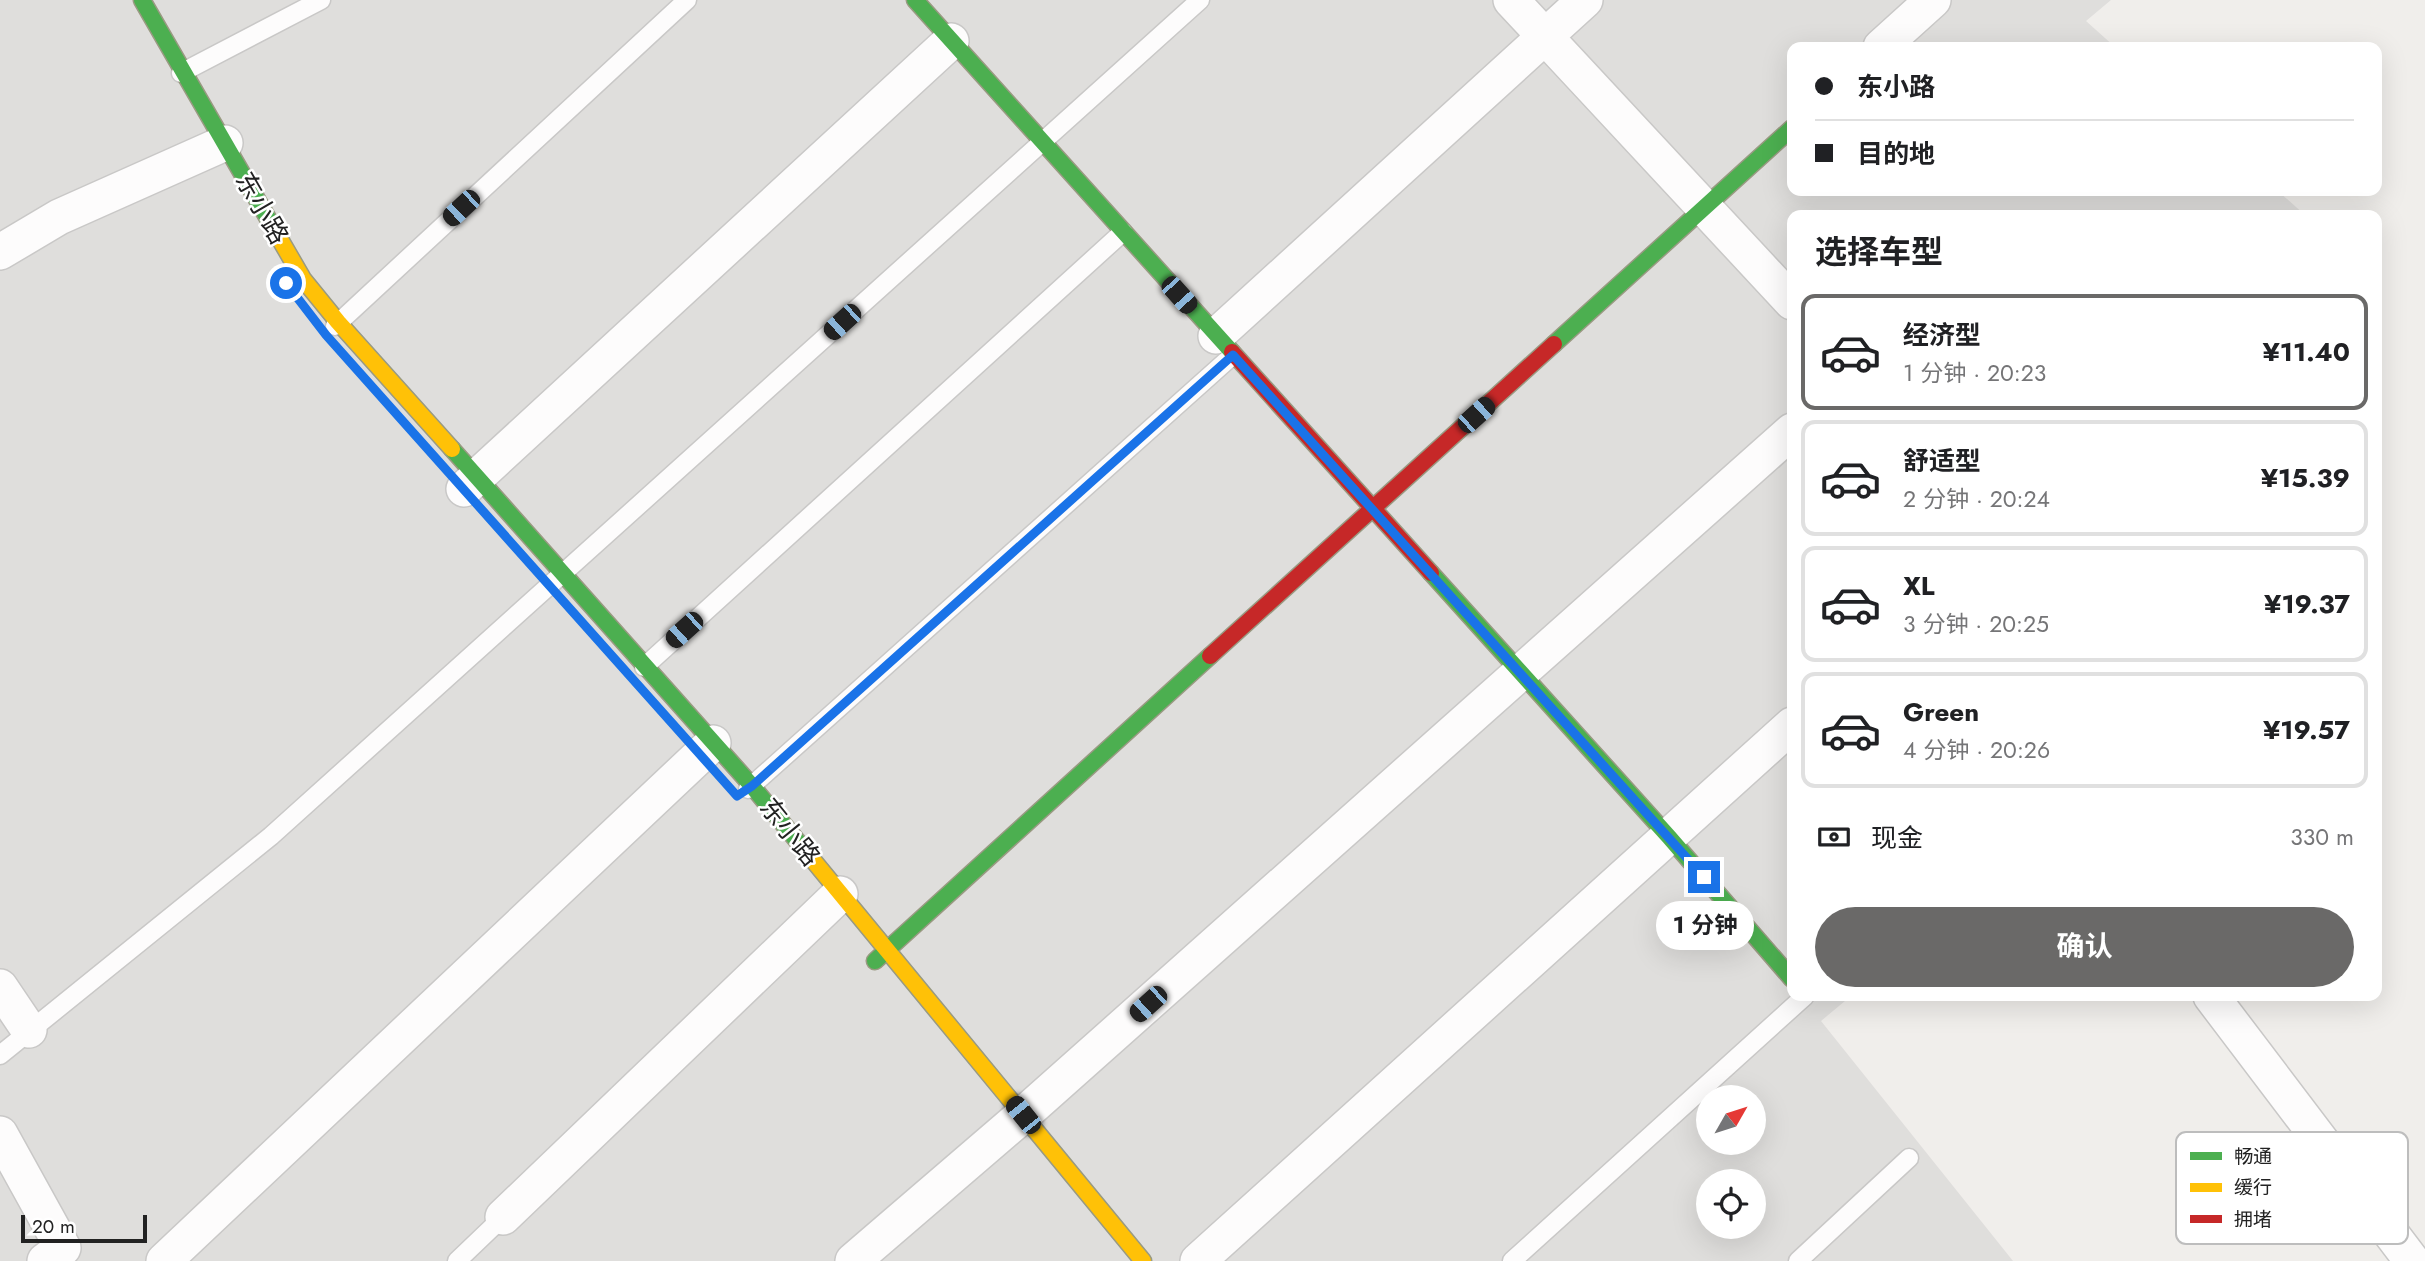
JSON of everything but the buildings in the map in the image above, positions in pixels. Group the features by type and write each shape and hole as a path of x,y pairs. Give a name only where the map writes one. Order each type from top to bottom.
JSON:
{"street":[{"name":"东小路","path":"124,0 177,75 219,146 286,283 332,329 745,791 1017,1120 1143,1261"},
{"name":"东小路","path":"142,0 177,75"},
{"path":"915,0 1669,837 1787,973"},
{"path":"1511,0 1787,297"},
{"path":"1225,345 1585,0"},
{"path":"1887,42 1933,0"},
{"path":"471,484 951,41"},
{"path":"881,956 1787,133"},
{"path":"0,252 59,217 219,146"},
{"path":"852,1261 1017,1120 1787,435"},
{"path":"1198,1261 1787,730"},
{"path":"164,1261 707,748"},
{"path":"503,1217 834,900"},
{"path":"0,987 29,1030"},
{"path":"2215,1001 2314,1132"},
{"name":"东小路","path":"1017,1120 1119,1261"},
{"path":"0,1134 63,1248 45,1261"},
{"path":"2399,1244 2412,1261"}],"lane":[{"path":"177,75 321,0"},
{"path":"332,329 687,0"},
{"path":"0,1055 271,835 1200,0"},
{"path":"639,672 1123,232"},
{"path":"745,791 1225,345"},
{"path":"1512,1261 1799,1001"},
{"path":"1798,1261 1909,1158"},
{"path":"457,1261 503,1217"}],"shaded area":[{"path":"0,0 2111,0 2086,21 2109,42 1787,42 1787,196 2284,196 2299,210 1787,210 1787,1001 1845,1001 1821,1021 2013,1261 0,1261"}],"traffic: fast":[{"path":"142,0 274,229"},
{"path":"915,0 1232,352"},
{"path":"1554,344 1787,133"},
{"path":"452,449 752,786 803,848"},
{"path":"1431,573 1669,837 1787,973"},
{"path":"875,961 1210,656"}],"traffic: slow":[{"path":"274,229 303,279 452,449"},
{"path":"803,848 1143,1261"}],"traffic: jam":[{"path":"1210,656 1554,344"},
{"path":"1232,352 1431,573"}],"route":[{"path":"286,283 326,335 737,796 752,786 1233,355 1704,877"}]}
